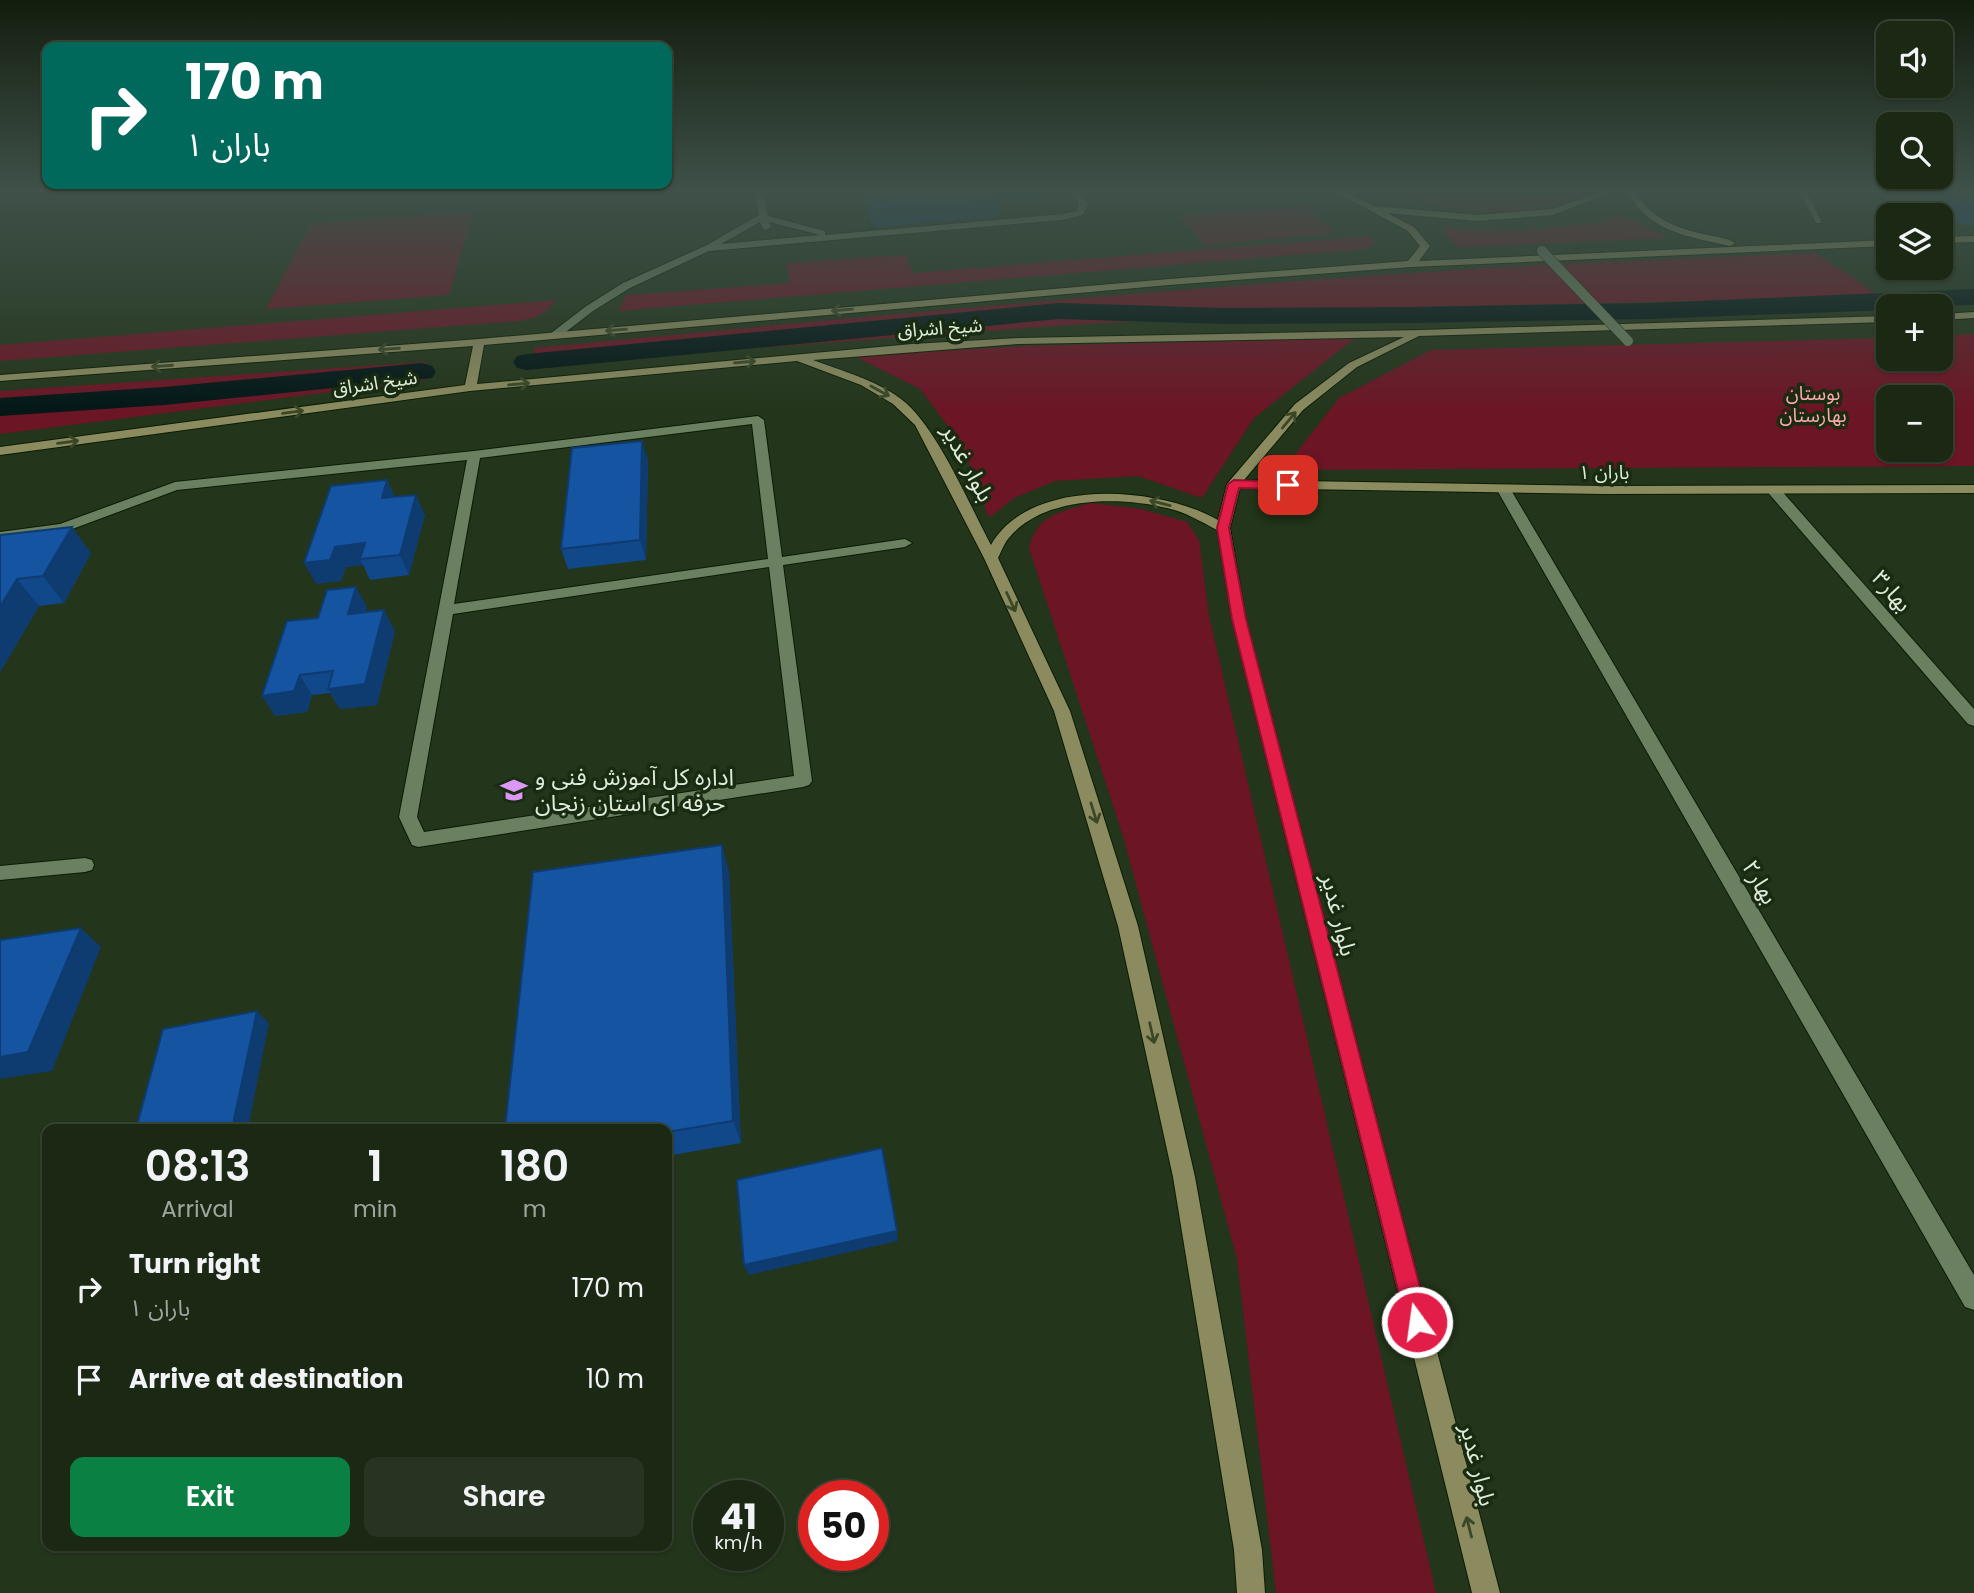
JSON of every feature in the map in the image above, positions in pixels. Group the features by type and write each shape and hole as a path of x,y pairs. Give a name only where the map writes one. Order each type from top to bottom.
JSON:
{"main road":[{"name":"شیخ اشراق","path":"0,379 554,336 1169,282 1406,264"},
{"path":"1953,316 1974,315"},
{"name":"شیخ اشراق","path":"0,451 470,388 794,357 1019,341 1420,334 1876,320"},
{"name":"بلوار غدیر","path":"1420,334 1353,365 1299,407 1234,484 1223,528 1239,619 1486,1593"},
{"path":"470,388 479,342"},
{"name":"بلوار غدیر","path":"794,357 865,383 897,401 920,423 991,558 1062,711 1128,926 1184,1177 1248,1550 1251,1593"},
{"name":"باران ۱","path":"1234,484 1775,492 1974,489"},
{"path":"991,558 1005,534 1032,514 1067,502 1107,497 1149,500 1188,510 1223,528"}],"street":[{"path":"554,336 582,311 667,264"},
{"path":"1555,264 1628,341"},
{"path":"0,536 62,528 175,485 474,455 758,420 803,781 418,840 408,817 474,455"},
{"name":"بهار۲","path":"1504,490 1974,1297"},
{"name":"بهار۳","path":"1775,492 1974,720"},
{"path":"445,610 905,543"},
{"path":"0,873 85,865"}],"green space":[{"path":"290,264 458,264 449,295 266,309"},
{"path":"786,264 909,264 913,273 1019,264 1179,264 618,311 627,295 790,283"},
{"path":"1567,264 1833,264 1877,294 1876,297 1328,309 535,364 534,348 1248,285"},
{"path":"556,300 540,315 518,321 0,361 0,345"},
{"name":"بوستان بهارستان","path":"1974,334 1974,466 1283,470 1339,398 1431,350 1876,338 1876,371 1953,371 1953,335"},
{"path":"1355,338 1254,418 1202,498 1138,476 1055,481 1014,498 989,518 962,445 920,389 854,356 1026,346"},
{"path":"425,362 428,368 427,379 416,381 0,434 0,391"},
{"path":"1091,503 1141,509 1187,522 1199,540 1209,616 1436,1593 1276,1593 1237,1259 1123,836 1029,548 1044,521 1060,512"}],"building":[{"path":"642,441 640,540 561,549 572,448"},
{"path":"387,480 382,498 416,495 400,555 360,559 365,543 335,547 330,560 304,563 331,486"},
{"path":"72,527 43,576 17,579 0,607 0,535"},
{"path":"356,587 348,614 384,610 365,684 328,689 333,671 300,675 294,691 262,696 287,621 318,618 327,590"},
{"path":"722,845 733,1121 672,1131 672,1124 506,1124 533,872"},
{"path":"81,928 28,1052 0,1057 0,940"},
{"path":"257,1011 233,1124 137,1124 163,1029"},
{"path":"882,1148 897,1231 744,1265 737,1180"}],"waterway":[{"path":"527,362 1059,311 1224,316 1412,315 1650,311 1974,297"},
{"path":"0,407 164,396 422,372"}],"place":[{"name":"اداره کل آموزش فنی و حرفه ای استان زنجان","path":"514,790"}],"route":[{"path":"1288,485 1234,484 1223,528 1239,619 1417,1322"}]}
